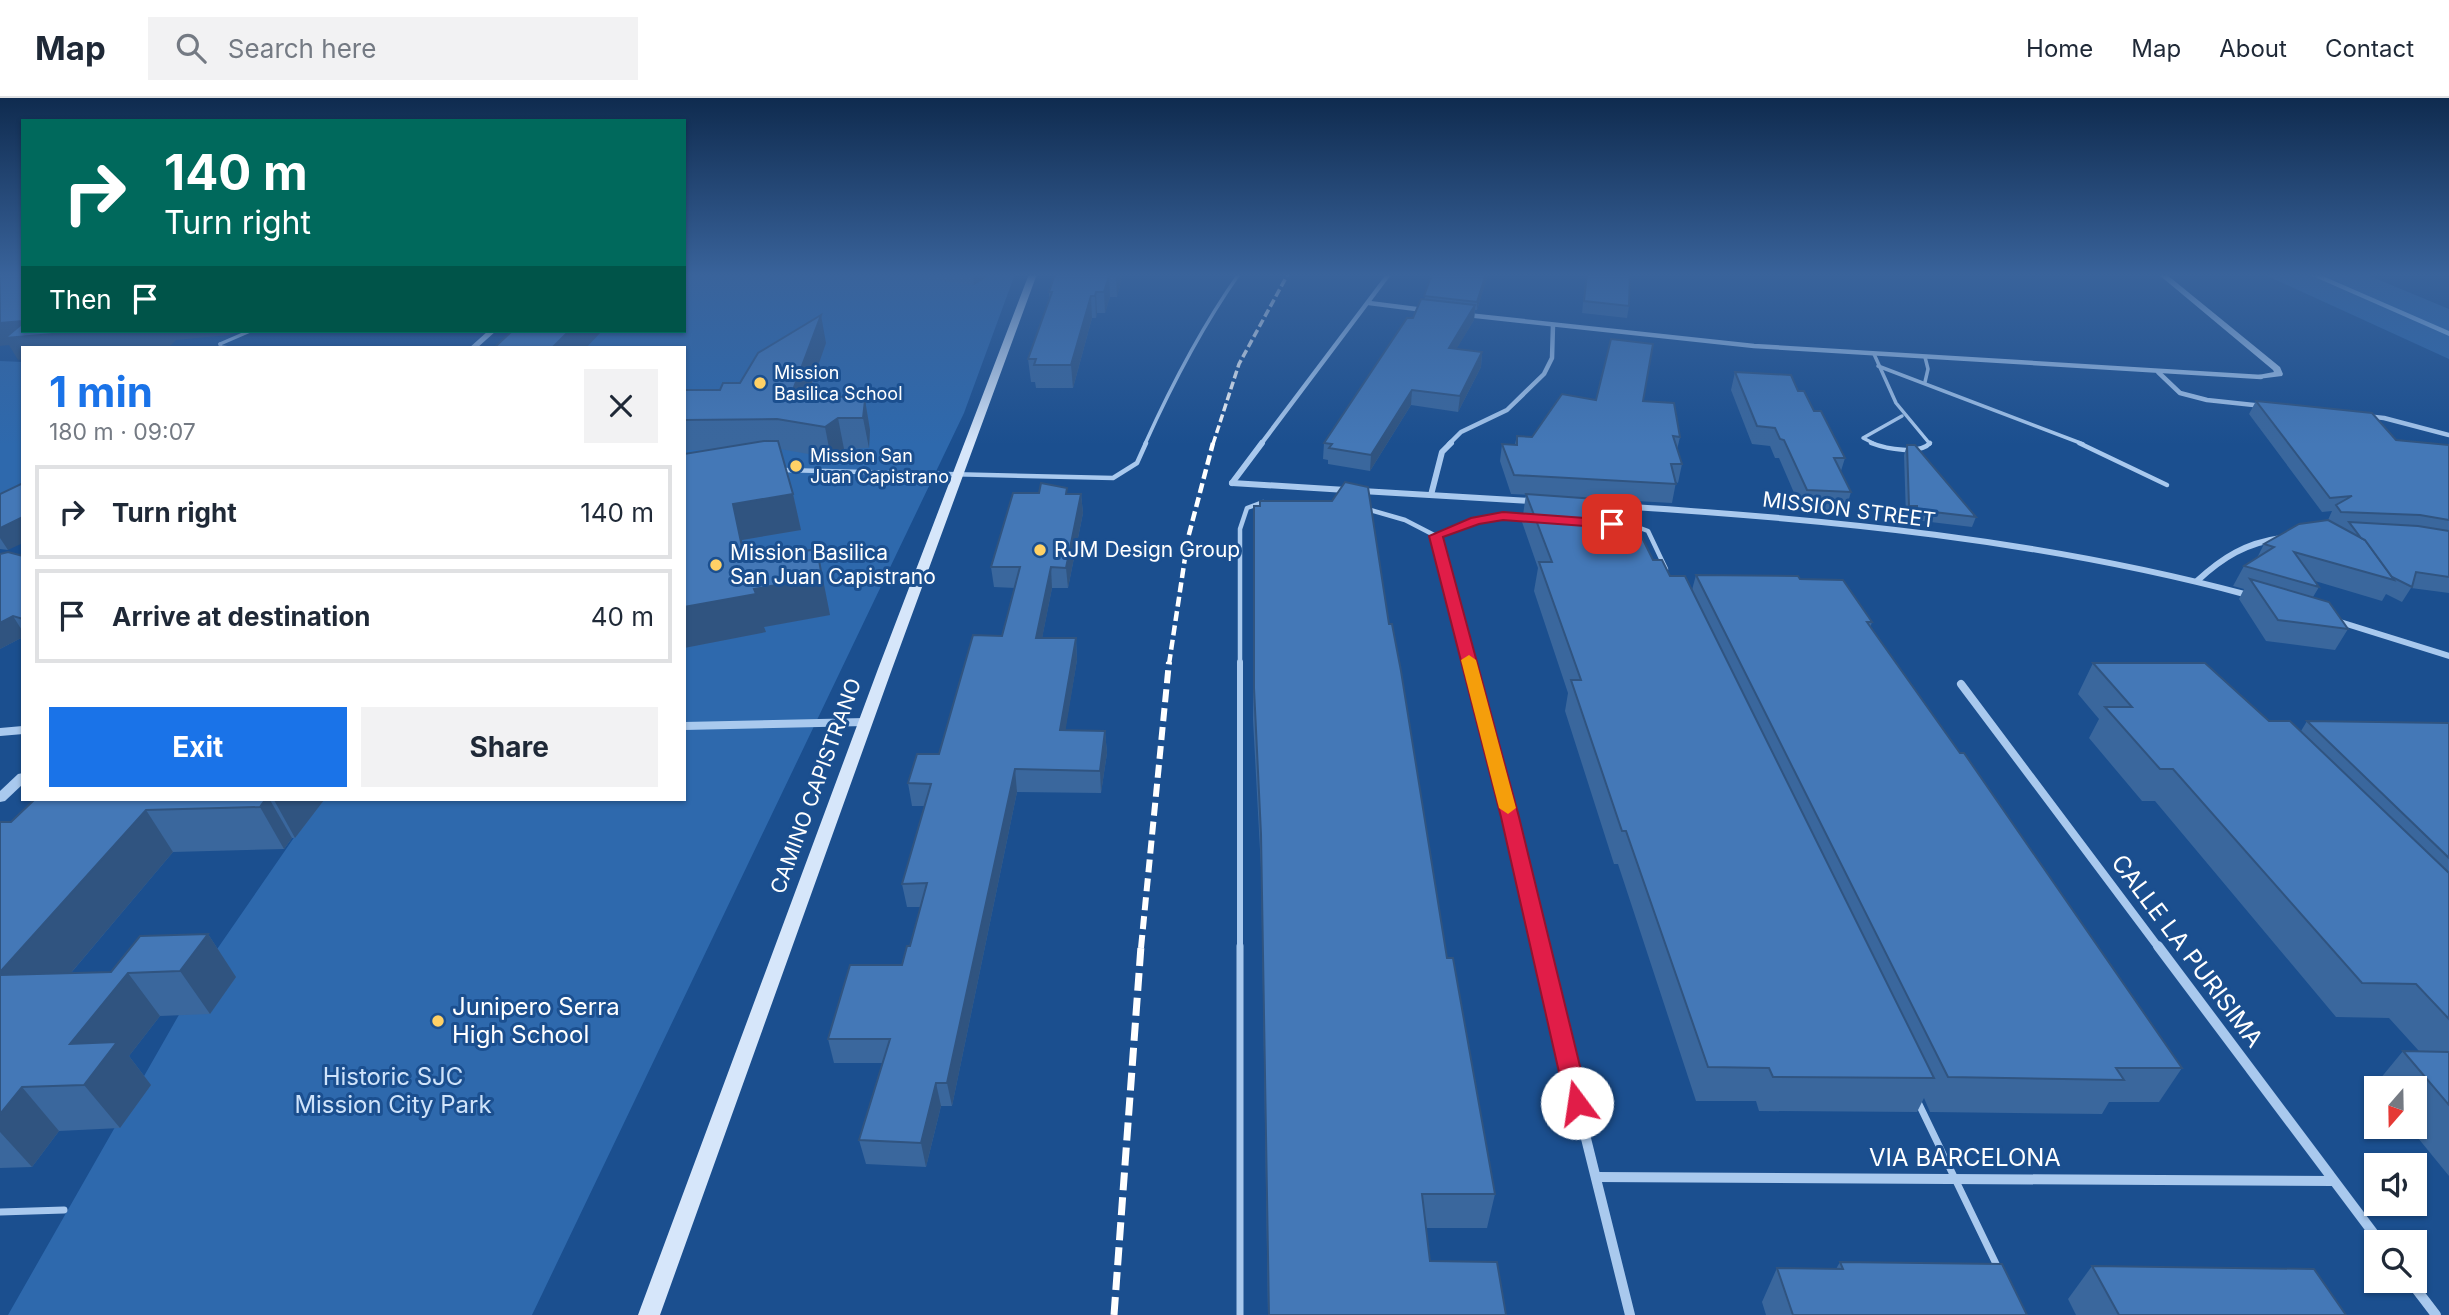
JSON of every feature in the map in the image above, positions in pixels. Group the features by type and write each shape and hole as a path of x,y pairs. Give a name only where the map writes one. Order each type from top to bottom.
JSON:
{"main road":[{"name":"CAMINO CAPISTRANO","path":"649,1315 1011,331"}],"street":[{"path":"1348,331 1232,483 1542,502"},
{"path":"1431,495 1442,452 1461,432 1507,410 1544,374 1552,358 1553,331"},
{"path":"1609,331 1755,346 1874,354 2158,372 2261,377 2280,374 2231,331"},
{"path":"475,346 490,333"},
{"path":"2158,372 2180,393 2207,401 2275,407"},
{"path":"2357,415 2384,418 2449,435"},
{"name":"MISSION STREET","path":"1611,506 1749,513 1904,531 2025,549 2197,581 2262,599"},
{"path":"1436,536 1510,817 1540,954 1630,1315"},
{"path":"2197,581 2221,559 2252,542 2291,537"},
{"path":"2326,618 2449,656"},
{"name":"CALLE LA PURISIMA","path":"1961,684 2371,1230"},
{"path":"686,726 866,722"},
{"path":"0,732 21,730"},
{"path":"0,798 21,779"},
{"name":"VIA BARCELONA","path":"1596,1177 2333,1181"},
{"path":"2419,1293 2436,1315"}],"lane":[{"path":"769,470 1113,478 1137,463 1177,373 1201,331"},
{"path":"221,346 245,333"},
{"path":"1874,354 1883,383 1902,416 1931,444 1919,449 1888,448 1863,438 1902,416"},
{"path":"1924,357 1928,369 1925,382"},
{"path":"1878,366 2063,435 2167,485"},
{"path":"1240,1315 1240,529 1247,508 1263,502 1274,502"},
{"path":"1357,507 1405,520 1436,536 1491,517 1530,518"},
{"path":"1626,525 1639,526 1648,531 1672,581"},
{"path":"1915,1095 2002,1278"},
{"path":"0,1212 64,1210"}],"green space":[{"name":"Historic SJC Mission City Park","path":"994,331 964,413 532,1315 8,1315 213,955 319,801 686,801 686,346 504,346 518,333"},
{"path":"2387,331 2449,331 2449,359"},
{"path":"0,361 21,362 21,484 0,497"}],"building":[{"path":"14,331 64,333 5,338"},
{"path":"795,331 815,331 793,390 865,400 863,418 838,418 825,427 777,419 686,420 686,390 720,390 723,383 740,383 758,353"},
{"path":"1038,331 1081,331 1071,365 1034,365 1036,359 1028,359"},
{"path":"1399,331 1459,331 1449,348 1482,352 1460,396 1412,390 1371,455 1329,448 1332,444 1324,443"},
{"path":"510,333 567,333 554,346 496,346"},
{"path":"1611,339 1653,344 1643,401 1674,403 1680,437 1673,436 1682,464 1671,464 1676,484 1514,475 1502,444 1517,445 1517,436 1532,437 1562,394 1596,400"},
{"path":"1735,372 1791,375 1798,391 1804,391 1814,411 1821,411 1845,458 1834,458 1851,492 1807,490 1784,440 1780,439 1775,428 1757,426"},
{"path":"2256,401 2372,413 2396,440 2449,445 2449,520 2420,515 2341,512 2336,505 2352,496 2330,498"},
{"path":"778,441 793,494 733,504 745,561 817,549 822,577 754,589 756,594 686,607 686,454"},
{"path":"1907,445 1915,445 1976,517 1917,510 1917,506 1909,506"},
{"path":"1345,482 1368,487 1389,624 1392,624 1401,671 1447,958 1453,958 1495,1194 1422,1194 1430,1261 1497,1262 1506,1315 1269,1315 1261,834 1254,688 1254,506 1260,506 1260,501 1332,501"},
{"path":"1041,483 1067,488 1066,494 1081,494 1066,568 1051,567 1036,638 1076,638 1060,730 1105,731 1100,771 1015,769 947,1083 936,1083 921,1143 859,1140 890,1039 828,1039 850,965 902,965 907,946 910,946 927,883 902,884 931,784 908,783 917,754 939,754 973,635 1002,636 1020,567 991,567 1013,493 1039,493"},
{"path":"21,484 21,518 0,528 0,494"},
{"path":"1526,494 1624,501 1653,560 1662,560 1670,576 1685,576 1934,1078 1773,1077 1769,1068 1708,1067 1626,831 1622,831 1571,680 1581,680 1539,562 1552,562"},
{"path":"2328,520 2365,540 2394,580 2294,552 2319,587 2244,566 2274,547 2264,544 2299,524"},
{"path":"2349,522 2418,526 2449,531 2449,577 2416,572 2412,587 2392,577"},
{"path":"8,552 21,555 21,618 13,616 0,623 0,554"},
{"path":"1696,575 1798,576 1800,579 1843,580 1872,622 1867,622 1960,753 1964,753 2182,1068 2116,1068 2124,1080 1948,1077"},
{"path":"2250,579 2329,602 2348,629 2278,620"},
{"path":"2093,663 2205,663 2269,721 2290,721 2449,873 2449,1019 2416,984 2362,983 2173,769 2160,769 2105,707 2132,707"},
{"path":"2307,721 2449,723 2449,858"},
{"path":"33,801 264,801 260,807 146,810 0,972 0,822 11,822"},
{"path":"208,934 180,971 128,973 70,1044 117,1042 84,1085 22,1087 0,1114 0,975 111,972 140,936"},
{"path":"2403,1051 2449,1052 2449,1105 2427,1076"},
{"path":"1840,1262 2002,1264 2027,1315 1793,1315 1777,1268 1843,1269"},
{"path":"2092,1266 2314,1269 2346,1315 2119,1315"}],"waterway":[{"path":"2442,331 2449,334"}],"railway":[{"path":"1213,444 1239,364 1257,331"},
{"path":"1169,664 1188,538 1213,443"},
{"path":"1141,948 1169,662"},
{"path":"1114,1315 1141,946"}],"slow traffic":[{"path":"1469,660 1508,808"}],"place":[{"name":"Mission Basilica School","path":"760,383"},
{"name":"Mission San Juan Capistrano","path":"796,466"},
{"name":"RJM Design Group","path":"1040,550"},
{"name":"Mission Basilica San Juan Capistrano","path":"716,565"},
{"name":"Junipero Serra High School","path":"438,1021"}],"route":[{"path":"1577,1103 1510,817 1436,536 1476,520 1503,516 1612,524"}]}
